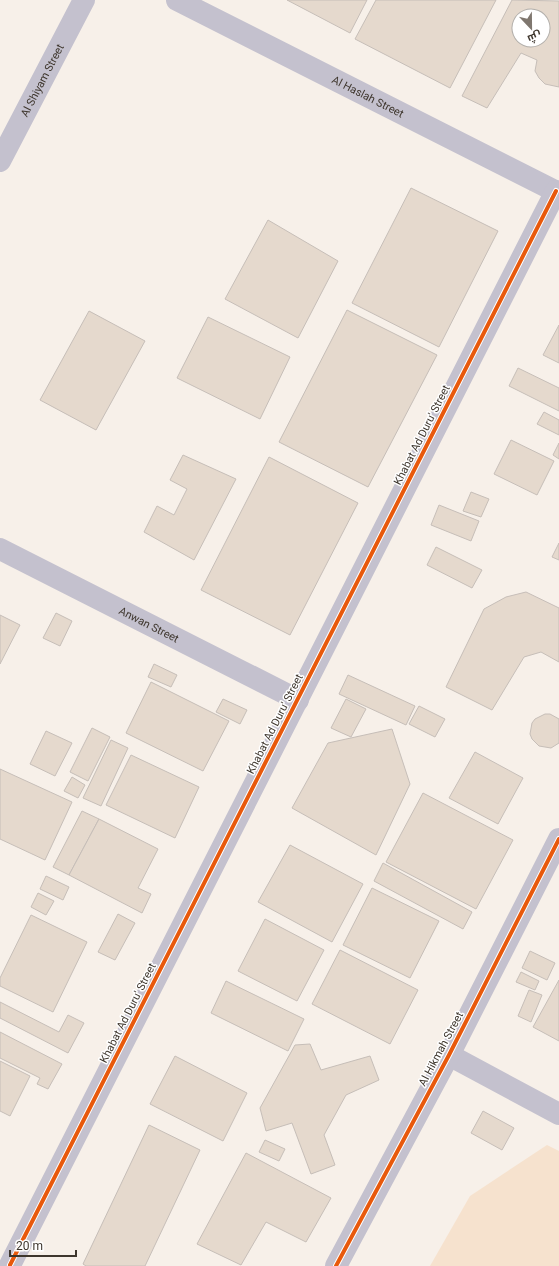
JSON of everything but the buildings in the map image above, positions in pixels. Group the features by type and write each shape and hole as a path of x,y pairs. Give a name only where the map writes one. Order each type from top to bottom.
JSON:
{"street":[{"name":"Al Shiyam Street","path":"0,161 84,0"},
{"name":"Al Haslah Street","path":"177,0 558,192"},
{"name":"Khabat Ad Duru' Street","path":"8,1263 558,192"},
{"name":"Anwan Street","path":"0,549 298,700"},
{"name":"Al Hikmah Street","path":"336,1266 449,1055 559,839"},
{"path":"449,1055 559,1114"}],"shaded area":[{"path":"547,1145 559,1151 559,1266 430,1266 470,1196"}],"cycle path":[{"path":"10,1265 556,191"},
{"path":"336,1266 449,1055 559,839"}]}
